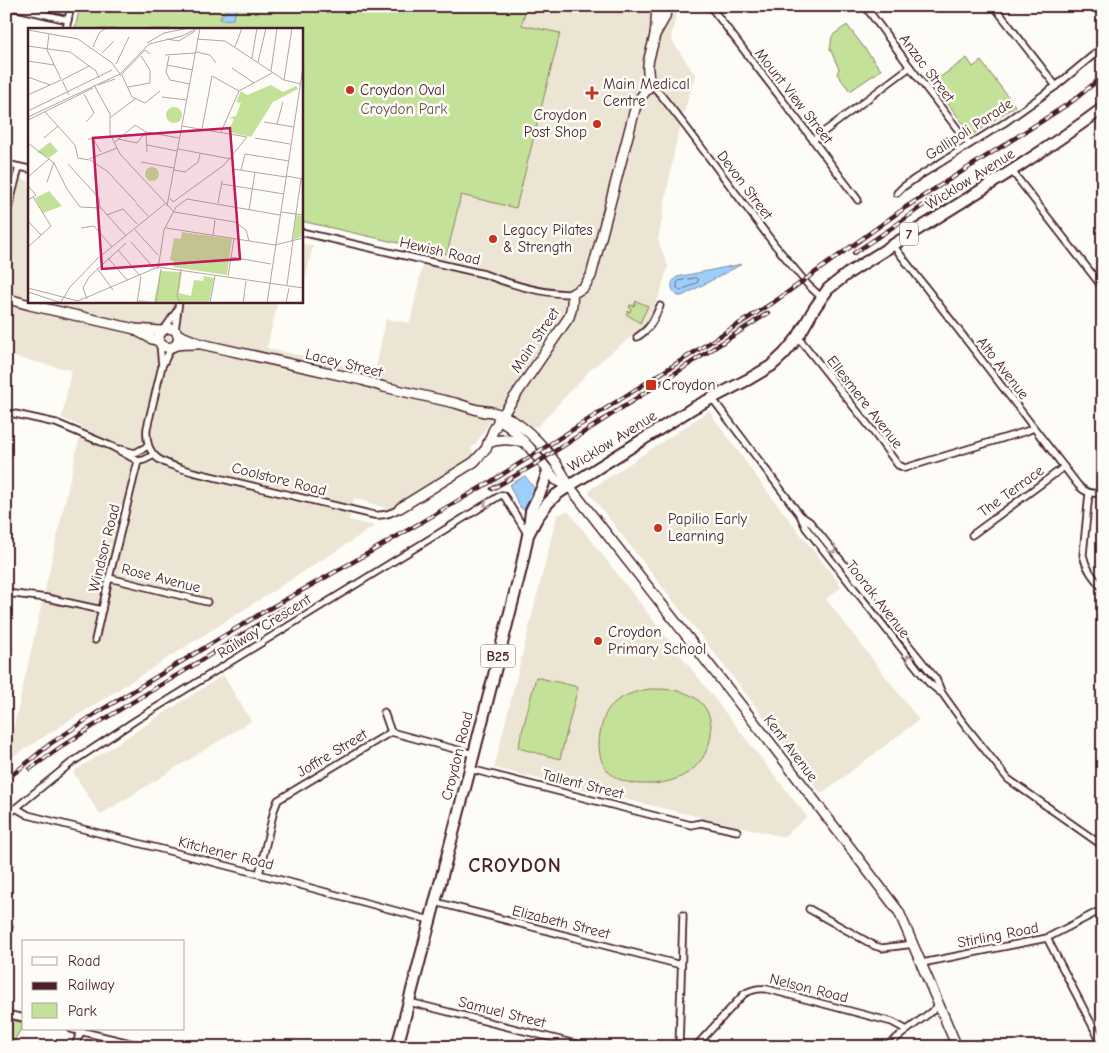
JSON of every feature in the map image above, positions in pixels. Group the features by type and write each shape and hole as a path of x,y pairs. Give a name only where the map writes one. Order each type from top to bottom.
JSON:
{"main road":[{"name":"Wicklow Avenue","path":"569,486 693,408 771,366 798,337 821,298 831,286 892,245 1012,170 1103,108"},
{"path":"528,535 531,511 544,486 548,471"},
{"name":"Croydon Road","path":"397,1047 470,768 528,535 546,504 569,486"}],"street":[{"path":"8,6 68,20"},
{"path":"66,28 71,6"},
{"path":"655,33 664,17 667,6"},
{"name":"Mount View Street","path":"710,6 858,200"},
{"name":"Anzac Street","path":"865,6 969,144"},
{"path":"994,6 1056,86"},
{"path":"651,84 647,68 655,33 656,8"},
{"name":"Gallipoli Parade","path":"897,193 916,178 1004,123 1056,86 1103,47"},
{"path":"813,140 910,67"},
{"name":"Main Street","path":"400,508 474,462 483,454 500,418 568,317 572,310 572,294 584,287 591,276 635,109 638,101 651,84"},
{"name":"Devon Street","path":"651,84 774,244 821,298"},
{"path":"6,164 28,169"},
{"path":"6,218 19,167"},
{"path":"1012,170 1103,288"},
{"name":"Hewish Road","path":"302,232 484,274 511,284 558,294 572,294"},
{"name":"Alto Avenue","path":"892,245 1083,491 1089,493"},
{"path":"6,296 12,300 30,305 161,336"},
{"path":"6,412 56,423 113,447 138,461 154,455 148,446 146,438 147,428 162,366 179,340 177,333 179,302"},
{"path":"637,337 649,328 660,306"},
{"path":"162,366 161,336 177,310"},
{"path":"161,336 170,328 177,333"},
{"name":"Lacey Street","path":"177,333 201,344 362,380 492,412 500,418"},
{"path":"161,336 165,347 174,346"},
{"name":"Ellesmere Avenue","path":"798,337 898,465 905,468 1033,428"},
{"name":"Lacey Street","path":"174,346 201,344"},
{"name":"Toorak Avenue","path":"712,398 800,515 810,522 930,671 942,693 962,721 1008,780 1103,846"},
{"name":"Kent Avenue","path":"500,418 524,442 556,480 569,486"},
{"name":"Kent Avenue","path":"500,418 512,421 539,441 561,470 569,486 770,742 887,895 899,912 914,944 957,1047"},
{"path":"488,443 507,439 524,442"},
{"path":"113,447 135,453 148,446"},
{"name":"Coolstore Road","path":"154,455 159,460 193,472 371,514 390,514 400,508"},
{"name":"Windsor Road","path":"95,640 138,461"},
{"name":"The Terrace","path":"972,535 1064,467"},
{"path":"1103,494 1089,493 1083,555 1089,572 1103,589"},
{"name":"Railway Crescent","path":"6,816 71,763 136,720 501,495 506,499 528,535"},
{"name":"Rose Avenue","path":"109,578 207,602"},
{"path":"6,593 47,598 102,610"},
{"path":"384,712 391,732"},
{"name":"Joffre Street","path":"259,874 278,800 391,732 473,754"},
{"name":"Tallent Street","path":"470,768 691,825 701,823 737,831"},
{"name":"Kitchener Road","path":"16,808 28,815 430,920"},
{"name":"Elizabeth Street","path":"435,902 681,965"},
{"path":"809,909 875,946 882,948 914,944"},
{"name":"Stirling Road","path":"922,963 1048,938 1103,909"},
{"path":"679,1047 683,915"},
{"path":"6,938 9,927"},
{"path":"1048,938 1103,1046"},
{"name":"Nelson Road","path":"695,1047 744,994 758,988 892,1022 907,1030"},
{"name":"Samuel Street","path":"409,1002 588,1047"},
{"path":"885,1047 940,1005"},
{"path":"6,1014 22,1018"},
{"path":"74,1030 147,1047"},
{"path":"74,1047 81,1032"}],"shaded area":[{"path":"526,6 678,6 671,39 695,75 677,137 658,240 668,266 660,294 643,329 592,368 538,426 534,427 526,424 500,406 475,445 471,448 480,465 401,513 354,498 349,520 375,526 6,761 82,427 62,418 71,370 6,355 6,176 28,181 28,302 278,302 267,348 375,372 386,319 410,323 426,249 447,254 461,195 515,208 559,34 522,25"},
{"path":"302,243 313,246 302,294"},
{"path":"709,411 763,486 842,587 826,599 919,720 821,794 747,695 589,493 591,489"},
{"name":"Croydon Primary School","path":"568,511 807,817 784,837 494,768 557,515"},
{"path":"223,675 251,721 100,815 73,772"}],"green space":[{"name":"Croydon Park","path":"80,6 526,6 522,25 560,33 516,208 461,195 447,254 302,221 302,28 75,28"},
{"path":"847,25 881,70 850,91 837,74 839,69 830,49 833,35"},
{"path":"967,58 973,67 981,61 1015,106 972,135 932,83"},
{"path":"636,301 648,306 640,323 626,314 628,311 630,312 630,305 634,306"},
{"path":"536,677 578,687 560,759 518,748"},
{"path":"650,689 679,691 698,700 710,718 710,739 702,759 694,768 682,776 654,784 629,783 612,775 602,762 599,744 602,723 609,708 618,700 639,691"},
{"path":"6,1019 22,1023 22,1027 11,1047 6,1047"}],"water":[{"path":"229,6 238,6 233,19 220,19 227,10"},
{"path":"742,264 682,296 678,296 672,289 673,281 677,277"},
{"path":"525,476 535,489 524,510 520,507 510,487 511,484"}],"railway":[{"path":"6,780 50,744 95,714 265,611 492,481 774,302 906,207 1074,100 1103,76"},
{"path":"854,253 932,199"},
{"path":"492,489 532,466 768,313"},
{"path":"30,769 88,729 286,608"}],"place":[{"name":"Croydon Oval","path":"350,90"},
{"name":"Main Medical Centre","path":"592,93"},
{"name":"Croydon Post Shop","path":"597,124"},
{"name":"Legacy Pilates & Strength","path":"493,239"},
{"name":"Croydon","path":"651,385"},
{"name":"Papilio Early Learning","path":"658,528"},
{"name":"Croydon Primary School","path":"598,641"}],"district":[{"name":"CROYDON","path":"515,865"}]}
